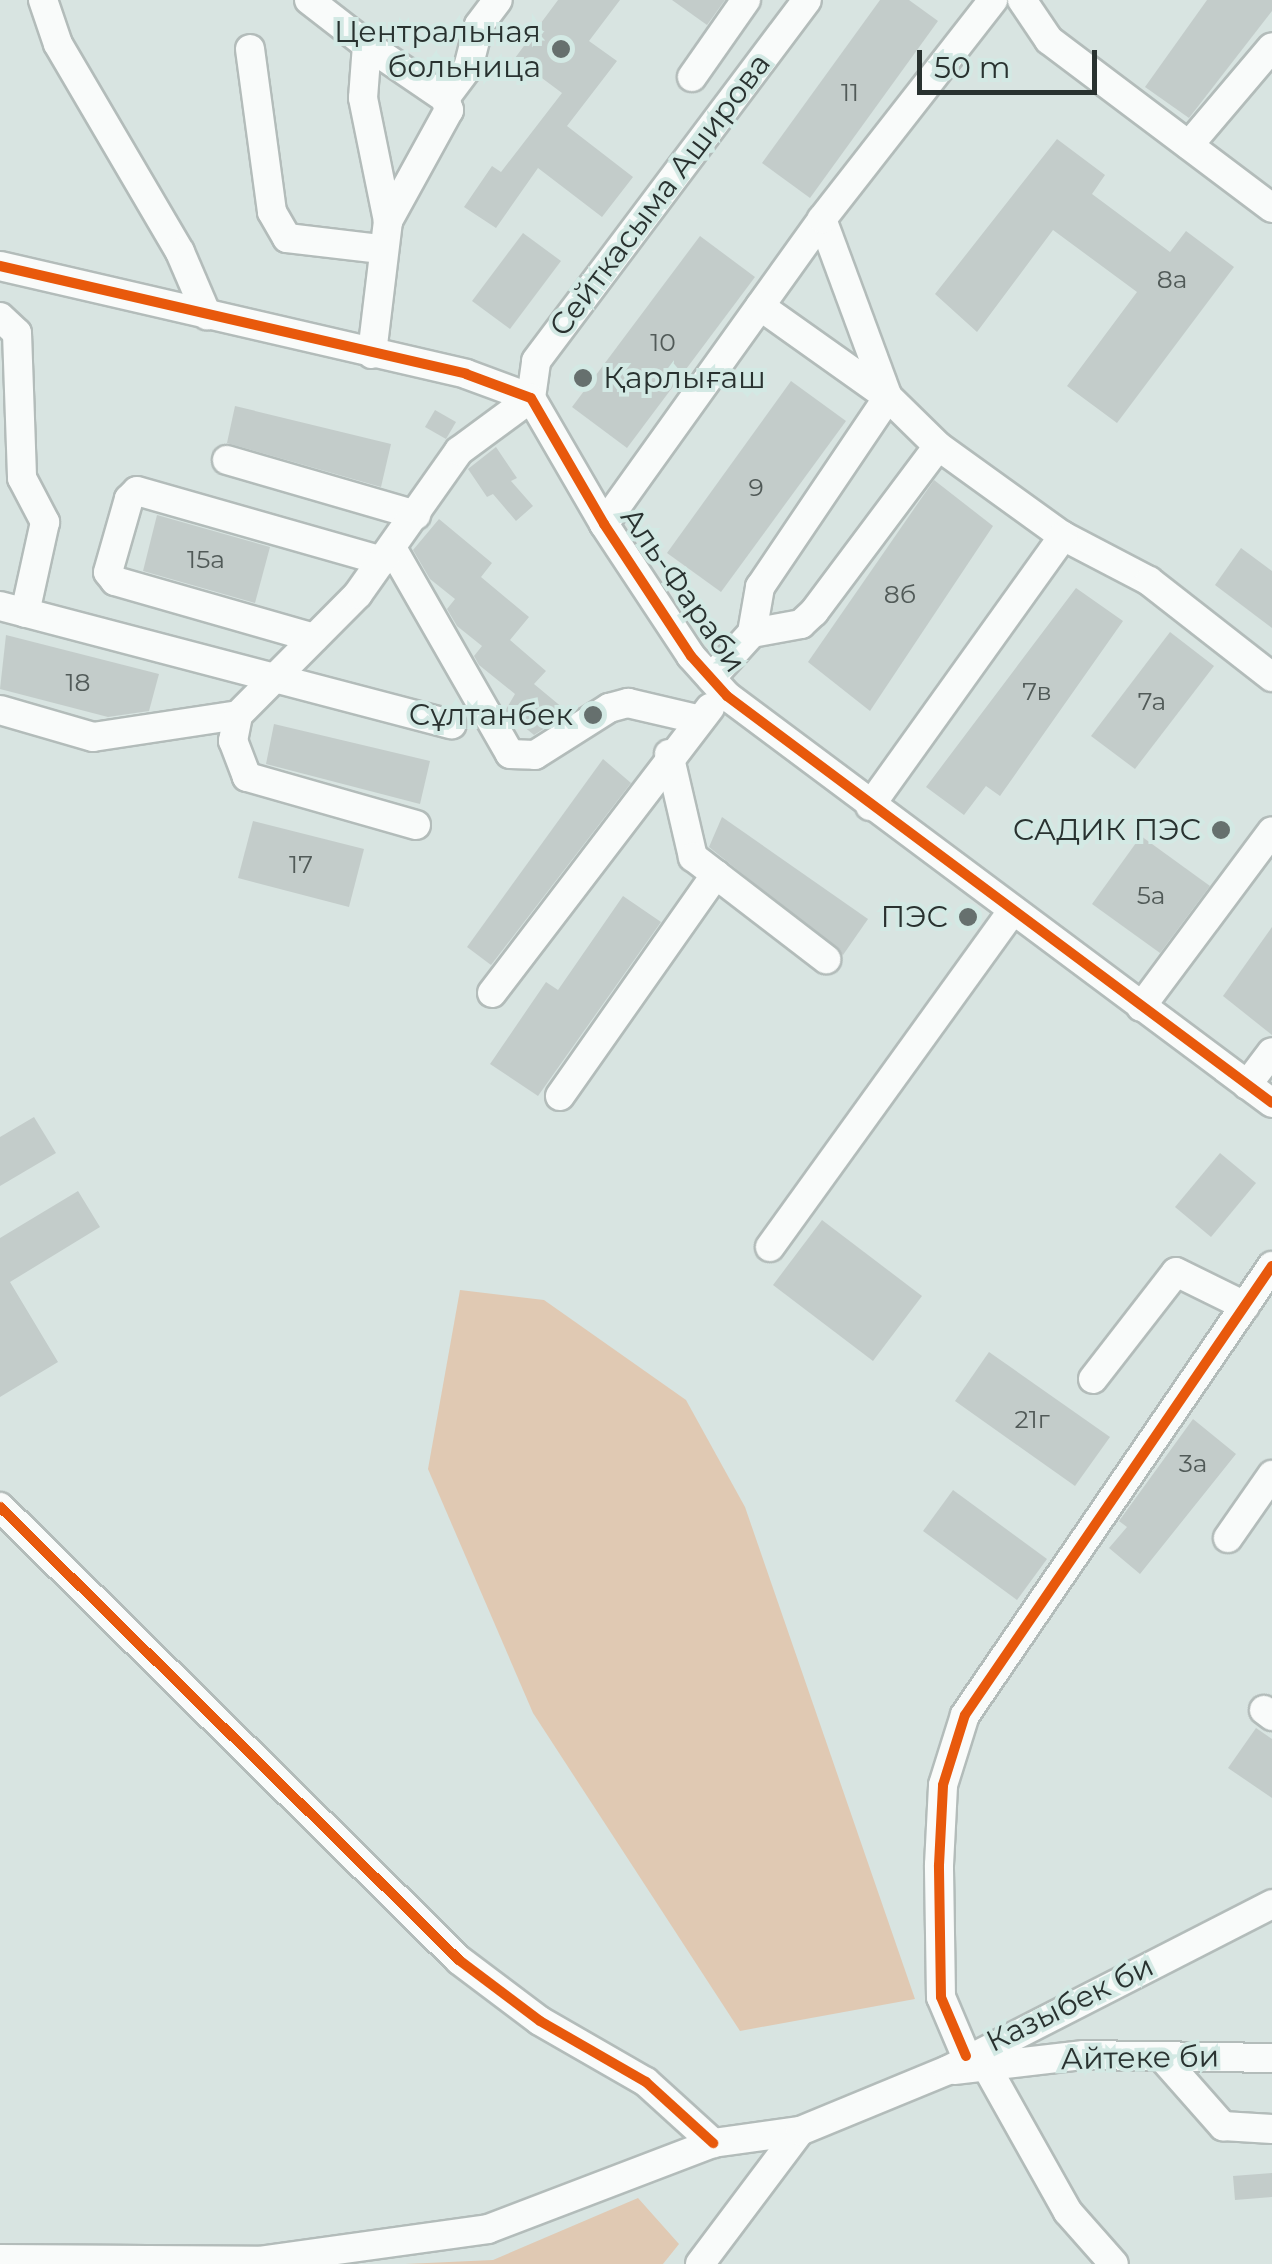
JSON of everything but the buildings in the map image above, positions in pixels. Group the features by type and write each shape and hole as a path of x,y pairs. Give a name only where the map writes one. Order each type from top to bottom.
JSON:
{"street":[{"path":"43,0 58,44 180,252 207,315"},
{"path":"308,0 444,98"},
{"path":"372,354 381,249 388,221 444,125 444,98 468,68 480,25 498,0"},
{"path":"692,77 746,0"},
{"path":"604,524 822,219 993,0"},
{"path":"1022,0 1049,40 1272,208"},
{"name":"Сейткасыма Аширова","path":"531,398 536,361 803,1"},
{"path":"367,45 364,98 388,221"},
{"path":"1189,145 1272,47"},
{"path":"250,49 272,212 286,238 381,249"},
{"path":"822,219 888,397"},
{"path":"0,269 466,374 531,398"},
{"path":"760,306 888,397 938,446 1063,536 1149,581 1272,677"},
{"path":"0,318 17,333 22,478 45,522 13,610 452,724"},
{"path":"492,993 719,687 752,633 760,587 888,397"},
{"path":"0,710 93,738 238,715 314,638 388,554 459,451 531,398"},
{"name":"Аль-Фараби","path":"531,398 604,524 719,687 870,806 1272,1103"},
{"path":"752,633 801,624 814,612 938,446"},
{"path":"227,460 416,515"},
{"path":"314,638 115,581 108,572 128,500 136,491 388,554 510,754 535,755 609,708 628,704 696,718"},
{"path":"870,806 1063,536"},
{"path":"238,715 236,759 247,777 416,825"},
{"path":"669,754 688,846 716,874 826,958"},
{"path":"1141,1006 1272,831"},
{"path":"560,1096 716,874"},
{"path":"770,1247 1013,910"},
{"path":"1247,1086 1272,1052"},
{"path":"1114,2264 1068,2212 967,2064 940,1997 943,1785 965,1715 1272,1266"},
{"path":"1093,1379 1176,1272 1245,1306"},
{"path":"1228,1538 1272,1475"},
{"path":"0,1507 458,1960 540,2021 646,2082 713,2143"},
{"name":"Казыбек би","path":"0,2259 258,2261 488,2229 713,2143 800,2131 967,2064 1272,1904"},
{"name":"Айтеке би","path":"967,2064 1084,2055 1272,2058"},
{"path":"1162,2056 1223,2126 1272,2130"},
{"path":"700,2264 800,2131"}],"shaded area":[{"path":"460,1290 544,1300 686,1400 745,1507 915,1999 740,2031 533,1713 428,1469"},
{"path":"638,2198 679,2244 663,2264 405,2264 493,2260"}],"cycle path":[{"path":"0,266 466,374 531,398 604,524 691,656 727,696 1272,1103"},
{"path":"966,2056 941,1997 939,1865 943,1785 965,1715 1272,1266"},
{"path":"0,1507 459,1960 540,2021 646,2082 713,2143"}],"place":[{"name":"Центральная больница","path":"561,49"},
{"name":"Қарлығаш","path":"583,378"},
{"name":"Сұлтанбек","path":"593,715"},
{"name":"САДИК ПЭС","path":"1221,830"},
{"name":"ПЭС","path":"968,917"}]}
